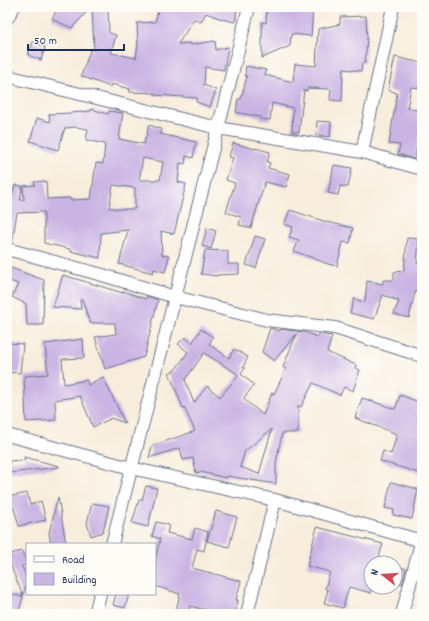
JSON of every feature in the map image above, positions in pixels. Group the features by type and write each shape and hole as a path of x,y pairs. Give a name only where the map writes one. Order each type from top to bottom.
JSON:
{"street":[{"path":"7,16 12,7"},
{"path":"112,543 249,7"},
{"path":"362,152 393,7"},
{"path":"7,76 218,128 362,152 422,170"},
{"path":"7,250 99,274 175,297 266,320 335,328 422,356"},
{"path":"7,435 131,468 276,500 422,540 402,614"},
{"path":"248,614 276,500"},
{"path":"95,614 100,595"}],"building":[{"path":"58,7 91,7 72,28 52,19"},
{"path":"92,7 108,7 109,33 116,35 111,53 136,58 138,44 137,23 155,22 159,7 222,7 237,9 235,22 206,13 201,22 194,19 178,44 190,43 189,45 215,41 216,50 228,47 224,70 205,67 204,85 216,90 210,107 196,102 197,98 155,95 155,93 129,92 130,89 111,84 110,87 81,76 91,48 94,51"},
{"path":"301,7 313,7 311,36 291,34 290,46 262,58 262,22 266,23 267,8 301,10"},
{"path":"366,16 367,38 365,63 362,63 361,71 343,69 342,101 330,100 331,89 308,88 307,91 304,90 299,132 292,132 293,108 272,103 270,120 260,119 260,117 236,112 238,99 241,99 247,76 245,76 246,66 266,70 265,75 293,82 295,64 316,66 318,29 340,24 340,17"},
{"path":"33,42 45,47 41,60 28,55"},
{"path":"395,57 422,63 421,88 411,87 407,108 422,111 422,136 420,135 414,159 398,154 400,145 389,144 397,93 388,90"},
{"path":"91,109 108,114 109,111 123,113 119,139 144,144 149,125 162,129 160,134 196,142 193,158 186,156 185,164 180,163 178,182 186,184 174,234 161,231 162,255 169,256 165,272 154,269 153,273 119,264 128,230 101,233 100,258 44,243 44,212 17,213 12,242 7,241 7,208 9,208 15,185 22,186 20,200 24,200 23,186 35,185 34,182 46,181 47,199 91,199 96,163 103,164 105,144 86,140 88,129 76,127 65,128 58,150 30,141 37,118 50,122 49,114 91,111","holes":["143,158 163,162 160,180 139,180","113,185 135,188 135,209 109,208"]},
{"path":"317,121 331,122 330,137 316,135"},
{"path":"233,143 270,152 267,162 270,163 268,168 290,174 286,187 265,182 251,228 239,225 241,217 226,212 235,183 226,180 233,158 229,157"},
{"path":"334,165 352,168 348,187 340,186 338,195 328,193"},
{"path":"290,210 327,222 353,228 350,243 343,242 337,266 294,251 299,240 289,237 293,227 284,224"},
{"path":"207,228 216,231 211,249 202,246"},
{"path":"255,236 265,239 256,268 246,265"},
{"path":"407,238 419,239 417,263 422,264 422,292 415,292 409,318 394,314 399,301 383,295 374,319 350,313 354,299 365,302 367,281 383,284 383,280 394,280 394,272 404,271"},
{"path":"205,250 228,251 228,264 239,264 239,274 217,276 201,274"},
{"path":"11,268 44,280 43,325 27,325 26,304 12,297 18,284 7,280"},
{"path":"63,275 123,293 123,291 146,299 147,296 158,300 144,357 105,369 95,337 116,334 115,323 90,323 82,299 80,300 81,309 53,307"},
{"path":"270,328 280,331 281,329 304,332 318,337 319,334 332,336 327,352 356,365 355,368 360,370 353,391 344,387 340,395 313,383 301,407 298,406 298,433 282,433 276,463 276,484 227,476 226,478 201,472 196,473 193,458 183,460 180,448 149,458 152,446 195,431 184,407 183,408 169,373 175,370 188,352 178,344 185,337 192,343 201,329 213,337 209,344 229,358 234,349 248,357 243,367 245,368 241,374 254,385 244,398 263,415 272,393 274,394 286,369 283,367 297,333 274,361 262,352","holes":["204,353 239,375 220,397 207,386 194,403 185,380","272,429 259,474 240,467 245,451"]},
{"path":"83,339 84,358 62,359 64,384 87,380 88,385 103,377 125,423 110,418 93,427 80,396 55,400 56,420 26,422 24,376 48,374 45,344"},
{"path":"7,343 23,344 20,373 7,372"},
{"path":"400,395 422,403 417,418 422,420 422,474 380,461 383,451 391,454 397,434 355,418 362,398 395,409"},
{"path":"24,457 59,467 10,473 9,461 25,460"},
{"path":"391,482 418,489 412,519 393,515 394,510 385,508"},
{"path":"146,486 157,488 148,527 132,523 139,500 142,500"},
{"path":"27,493 30,505 41,501 46,520 19,526 14,508 7,509 7,497"},
{"path":"58,497 66,543 51,543 49,533"},
{"path":"92,503 109,506 103,532 91,536 87,523"},
{"path":"216,511 237,517 229,547 207,541"},
{"path":"156,522 169,525 167,533 192,539 195,528 208,532 204,551 197,549 192,568 241,581 236,600 238,600 235,614 219,614 190,606 188,614 175,614 180,594 156,586 156,557 160,539 152,536"},
{"path":"317,527 383,544 380,555 363,555 363,591 349,587 343,608 324,603 328,590 325,589 330,572 307,566"},
{"path":"22,551 26,561 26,564 22,566 26,576 23,596 8,559 11,558 10,554"},
{"path":"403,568 406,569 403,580"},
{"path":"7,593 23,597 18,614 7,614"},
{"path":"116,595 129,595 125,608 113,605"}]}
